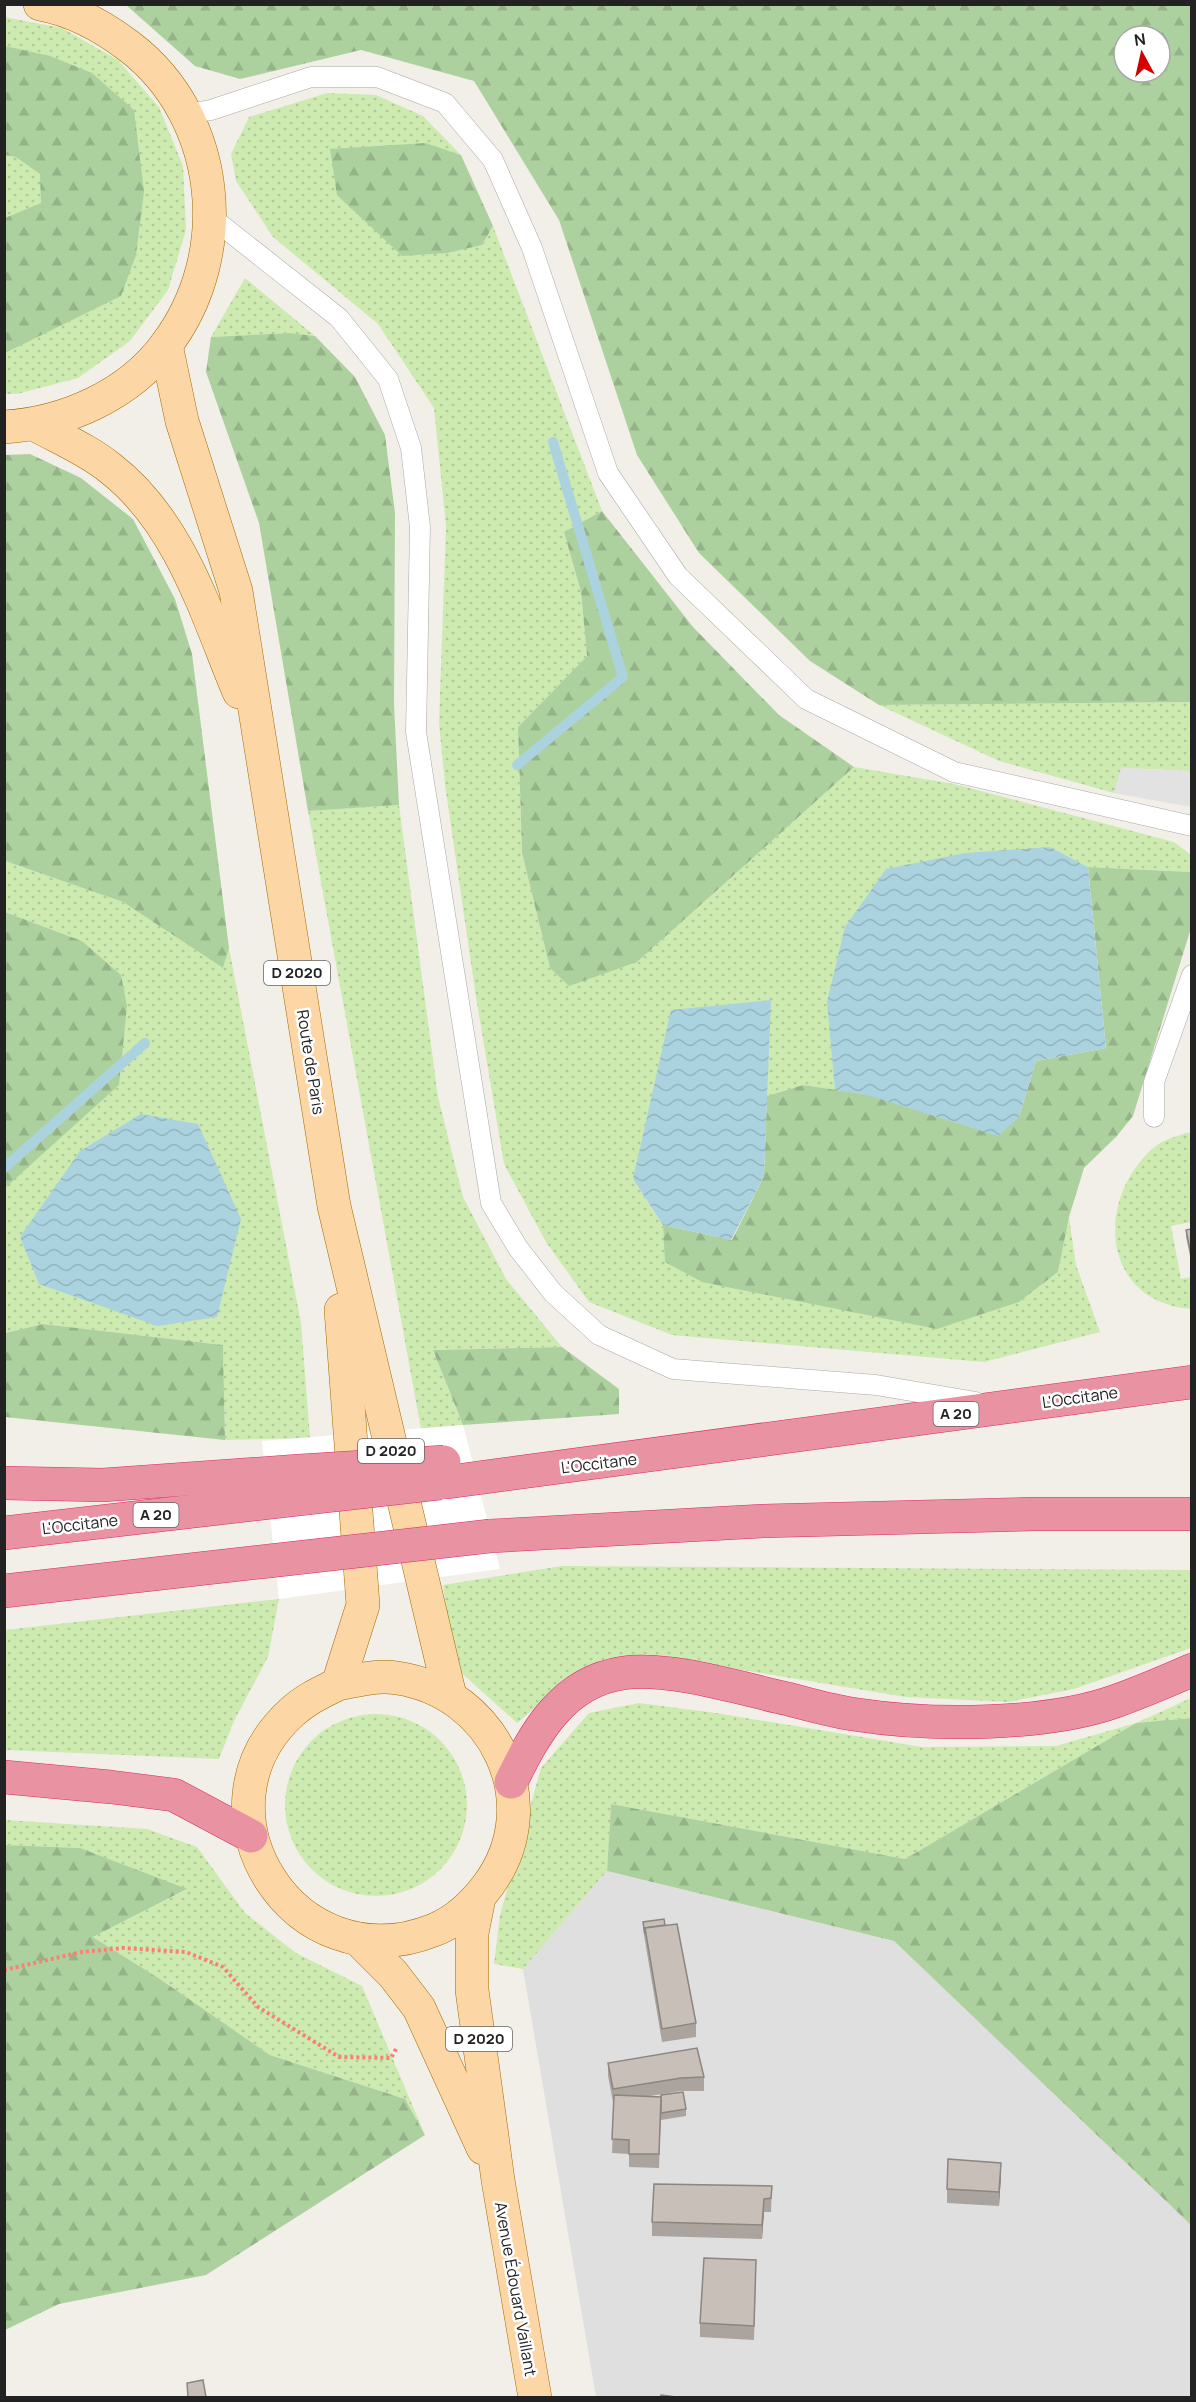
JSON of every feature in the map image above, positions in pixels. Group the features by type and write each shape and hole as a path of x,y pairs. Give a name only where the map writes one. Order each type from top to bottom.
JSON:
{"highway":[{"name":"L'Occitane","path":"4,1533 303,1485 721,1447 1191,1382"},
{"path":"4,1483 303,1485"},
{"path":"4,1591 490,1536 763,1521 1033,1514 1191,1514"},
{"path":"511,1782 529,1745 551,1713 584,1686 622,1673 661,1672 858,1715 926,1721 1048,1717 1114,1702 1191,1670"},
{"path":"4,1777 174,1795 252,1836"}],"main road":[{"path":"19,426 69,415 116,391 166,345 186,314 196,291 209,242 211,217 205,164 187,114 157,72 138,53 70,9 40,4"},
{"name":"D 2020","path":"166,345 182,421 236,591 260,741"},
{"name":"D 2020","path":"19,426 109,467 149,504 184,560 260,741"},
{"name":"Route de Paris","path":"260,741 334,1206"},
{"name":"D 2020","path":"334,1206 363,1605 339,1684"},
{"name":"D 2020","path":"334,1206 450,1696"},
{"path":"395,1677 424,1684 450,1696 489,1732 502,1756 511,1782 514,1813 509,1844 497,1873 478,1898 459,1916 411,1938 385,1941 358,1939 333,1932 310,1920 289,1904 272,1884 263,1869 252,1836 249,1809 252,1782 260,1756 269,1740 292,1712 314,1696 339,1684 367,1678 395,1677"},
{"name":"D 2020","path":"478,1898 472,1933 472,1990 498,2180"},
{"name":"D 2020","path":"358,1939 393,1974 419,2008 498,2180"},
{"name":"Avenue Édouard Vaillant","path":"498,2180 535,2397"}],"lane":[{"path":"187,114 211,110 310,77 377,76 445,103 493,160 532,248 608,473 678,576 806,699 954,772 1191,826"},
{"path":"211,217 339,318 388,379 411,448 420,527 416,732 491,1203 518,1248 553,1293 599,1335 673,1369 876,1385 1006,1407"},
{"path":"1154,1117 1154,1082 1191,975"}],"path":[{"path":"4,1970 82,1952 123,1948 186,1952 223,1967 258,2007 339,2056 391,2058 419,2008"}],"shaded area":[{"path":"1121,768 1191,771 1191,807 1114,793"},
{"path":"607,1871 894,1941 1191,2225 1191,2397 596,2397 523,1969"}],"green space":[{"path":"126,5 1191,5 1191,702 879,705 810,661 699,553 637,455 559,220 474,81 361,50 240,79 195,66"},
{"path":"4,17 62,28 118,60 159,107 183,166 186,230 168,290 130,341 78,378 17,394 4,394"},
{"path":"5,46 50,56 92,73 134,110 144,191 136,255 121,296 5,353 5,218 41,203 40,174 16,157 5,155"},
{"path":"327,93 376,95 423,116 461,155 426,143 482,245 493,226 602,511 564,532 581,592 587,656 518,727 522,853 550,968 637,962 854,767 954,784 1174,842 1191,855 1191,884 1190,872 1088,867 1050,847 829,993 835,1090 803,1085 767,1096 770,1000 633,1179 663,1225 666,1262 1019,1302 1058,1272 1069,1217 1076,1265 1100,1332 984,1362 672,1335 589,1302 546,1242 504,1164 476,997 445,785 439,723 446,526 434,408 378,324 273,237 236,181 231,154 249,117"},
{"path":"426,143 461,155 493,226 482,245 447,253 402,256 337,195 330,149"},
{"path":"245,278 315,336 290,333 211,337"},
{"path":"290,333 315,336 355,377 385,435 395,513 394,704 399,805 308,811 259,523 206,372 211,337"},
{"path":"30,454 81,478 133,519 175,599 192,654 229,948 223,968 123,902 5,861 5,455"},
{"path":"602,511 693,627 779,715 854,767 637,962 569,986 550,968 522,853 518,727 587,656 581,592 564,532"},
{"path":"1191,702 1191,771 1122,768 1114,793 999,761 879,705"},
{"path":"399,805 438,1097 463,1197 506,1279 562,1347 433,1350 463,1425 421,1429 308,811"},
{"path":"5,861 123,902 223,968 229,948 301,1323 310,1438 225,1440 223,1345 43,1324 5,1333 5,1171 82,941 5,912"},
{"path":"1088,867 1190,872 1191,928 1133,1116 1116,1137 1084,1168 1069,1217 1058,1272 1019,1302 937,1329 702,1282 665,1262 663,1225 732,1240 764,1176 767,1096 803,1085 1019,1117 1036,1061 1106,1048"},
{"path":"5,912 82,941 121,975 127,1006 119,1085 5,1188"},
{"path":"1191,1133 1191,1222 1171,1226 1181,1279 1191,1277 1191,1309 1161,1302 1139,1288 1124,1269 1116,1246 1116,1220 1122,1195 1134,1170 1157,1145"},
{"path":"43,1324 223,1345 225,1440 5,1417 5,1333"},
{"path":"562,1347 619,1389 619,1414 463,1425 433,1350"},
{"path":"562,1566 1191,1570 1191,1648 1074,1689 1009,1702 906,1697 646,1654 579,1671 517,1723 454,1666 443,1585"},
{"path":"279,1599 268,1657 234,1721 219,1759 5,1750 5,1630"},
{"path":"1191,1698 1191,1718 1136,1723"},
{"path":"639,1703 716,1713 922,1747 1056,1746 1136,1723 905,1859 611,1804 607,1871 523,1969 494,1964 500,1915 541,1768 589,1713"},
{"path":"376,1714 394,1715 411,1721 427,1729 441,1740 452,1754 460,1770 466,1787 466,1823 460,1840 452,1856 441,1870 427,1881 411,1889 394,1895 376,1896 358,1895 341,1889 325,1881 311,1870 300,1856 292,1840 286,1823 285,1805 286,1787 292,1770 300,1754 311,1740 325,1729 341,1721 358,1715"},
{"path":"1191,1718 1191,2225 894,1941 607,1871 611,1804 905,1859 1136,1723"},
{"path":"5,1820 147,1829 197,1847 245,1913 296,1953 362,1986 425,2135 405,2099 270,2055 160,1979 93,1937 186,1890 80,1848 5,1845"},
{"path":"5,1845 80,1848 187,1889 93,1937 160,1979 270,2055 405,2099 425,2135 206,2275 59,2304 5,2330"}],"water":[{"path":"1050,847 1088,867 1106,1048 1036,1061 1019,1117 998,1136 867,1095 835,1090 827,1002 845,927 886,869 965,853"},
{"path":"771,1000 764,1176 731,1240 663,1225 633,1179 671,1010"},
{"path":"141,1114 198,1124 241,1219 217,1317 157,1326 39,1284 20,1237 80,1151"}],"pier":[{"path":"463,1425 500,1569 279,1599 262,1441"}],"building":[{"path":"1191,1229 1191,1254 1186,1230"},
{"path":"664,1919 665,1925 645,1928 645,1934 643,1922"},
{"path":"677,1924 696,2023 662,2029 645,1928"},
{"path":"697,2048 704,2077 681,2078 613,2089 608,2063"},
{"path":"683,2092 686,2109 661,2113 661,2095"},
{"path":"614,2095 661,2097 659,2154 629,2154 629,2140 612,2139"},
{"path":"948,2159 1001,2163 999,2192 947,2189"},
{"path":"654,2184 772,2186 771,2198 764,2199 762,2225 652,2222"},
{"path":"704,2258 756,2260 754,2326 700,2323"},
{"path":"203,2380 206,2397 188,2397 187,2383"}],"waterway":[{"path":"517,765 623,677 553,442"},
{"path":"4,1168 145,1043"}]}
